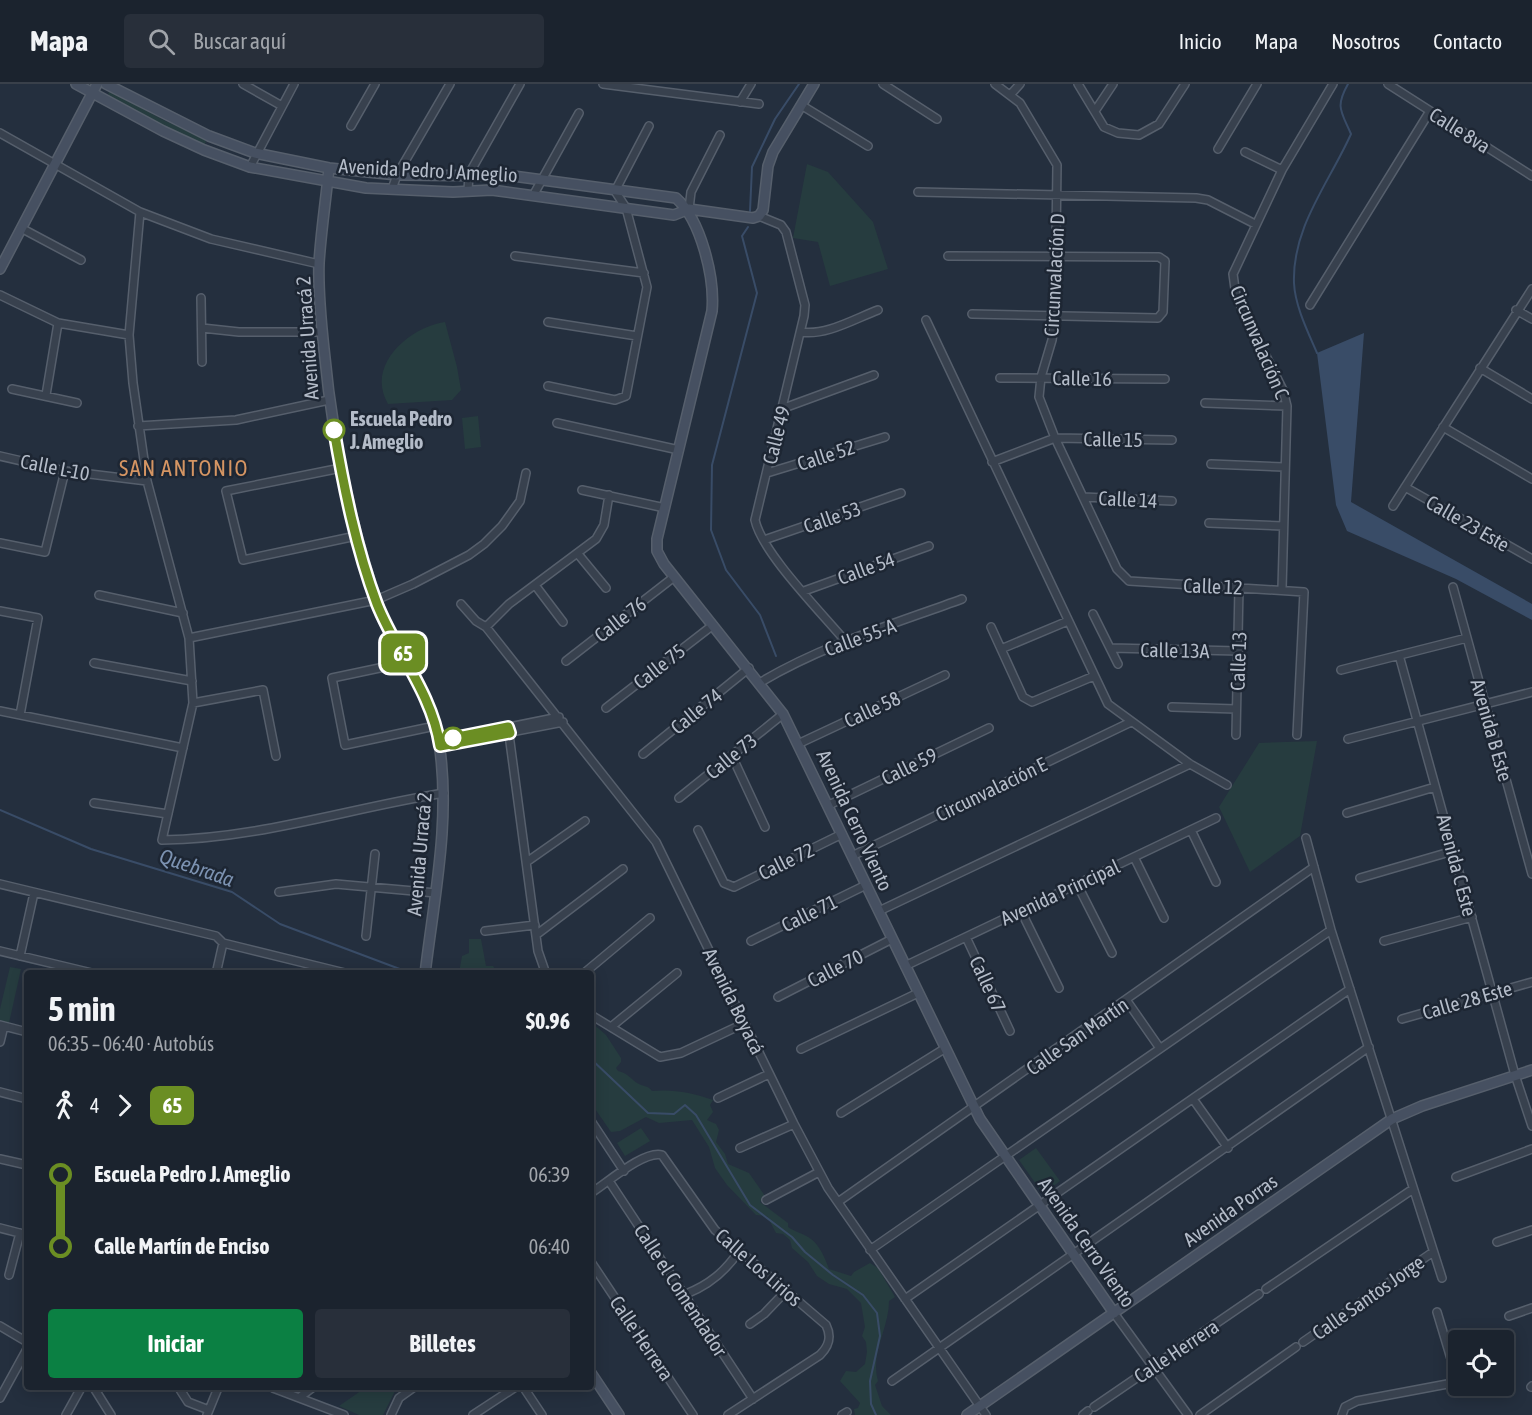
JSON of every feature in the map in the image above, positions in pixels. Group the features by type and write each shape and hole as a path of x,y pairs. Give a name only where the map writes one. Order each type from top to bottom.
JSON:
{"street":[{"name":"Avenida Pedro J Ameglio","path":"76,84 94,88 204,150 250,167 327,183 392,189 534,194 674,215 689,209 753,218 759,216"},
{"name":"Avenida Pedro J Ameglio","path":"106,84 210,136 255,153 329,168 397,175 469,174 676,198 689,209"},
{"path":"243,84 282,106"},
{"path":"250,167 255,153 294,84"},
{"path":"351,126 375,84"},
{"path":"392,189 397,175 450,84"},
{"path":"468,191 469,174 520,84"},
{"path":"603,84 759,104"},
{"path":"740,102 751,84"},
{"path":"759,216 773,152 814,84"},
{"path":"883,84 937,119"},
{"name":"Circunvalación D","path":"995,84 1011,94 1020,104 1057,165 1055,318 1052,340 1041,377 1039,397 1054,438 1123,577"},
{"path":"1011,94 1020,84"},
{"path":"1078,84 1100,122 1111,131 1139,135 1159,124 1185,84"},
{"path":"1095,111 1113,84"},
{"path":"1218,149 1257,84"},
{"name":"Circunvalación C","path":"1282,589 1287,406 1283,390 1233,285 1234,268 1282,170 1333,84"},
{"name":"Calle 8va","path":"1388,84 1532,176"},
{"path":"0,269 94,88"},
{"path":"801,105 868,146"},
{"path":"1310,305 1430,111"},
{"path":"534,194 579,113"},
{"path":"548,386 615,400 626,396 647,287 626,208 615,191 649,126"},
{"path":"0,133 140,212 211,239 319,264"},
{"path":"689,209 691,192 720,135"},
{"path":"204,150 210,136"},
{"path":"1245,152 1282,170"},
{"name":"Avenida Urracá 2","path":"329,168 319,264 322,332 329,400 341,468 356,536 376,600 408,662 435,726 439,744 444,794 436,893 426,970"},
{"path":"918,192 1196,198 1208,200 1255,224"},
{"name":"Avenida Cerro Viento","path":"689,209 711,278 714,295 666,508 657,538 657,551 783,714 800,743 852,856 974,1107 1005,1156 1114,1313 1188,1415"},
{"path":"140,212 129,335 138,426 147,481 189,638 193,703 162,840 200,840 281,826 380,803 444,794"},
{"name":"Calle 49","path":"759,216 781,225 786,232 805,305 784,408 755,520 758,532 846,642"},
{"path":"21,228 81,260"},
{"path":"514,256 644,273"},
{"path":"948,256 1163,259 1164,312 1158,318 1055,318 972,314"},
{"path":"1393,506 1516,310 1532,289"},
{"path":"0,294 58,323 129,335"},
{"path":"201,298 202,362"},
{"path":"801,332 812,334 878,310"},
{"path":"1516,310 1532,319"},
{"path":"926,320 1108,704 1190,764 1227,785"},
{"path":"548,322 638,336"},
{"path":"46,395 58,323"},
{"path":"202,328 239,332 322,332"},
{"path":"1480,368 1532,399"},
{"path":"784,408 874,375"},
{"name":"Calle 16","path":"1000,378 1165,379"},
{"path":"12,389 77,403"},
{"path":"138,426 236,420 329,400"},
{"path":"1205,403 1287,406"},
{"path":"557,423 679,450"},
{"path":"1443,427 1532,479"},
{"name":"Calle 52","path":"767,473 885,437"},
{"path":"992,462 1054,438"},
{"name":"Calle 15","path":"1054,438 1172,440"},
{"name":"Calle L-10","path":"0,456 65,471 147,481"},
{"path":"1211,464 1284,467"},
{"path":"341,468 226,491 243,560 356,536"},
{"path":"0,543 45,552 65,471"},
{"path":"189,638 376,600 441,570 469,555 502,526 520,501 526,473"},
{"name":"Calle 23 Este","path":"1405,487 1532,559"},
{"path":"582,490 666,508"},
{"name":"Calle 53","path":"764,540 901,493"},
{"path":"486,627 509,604 578,554 601,533 609,495"},
{"name":"Calle 14","path":"1083,497 1172,501"},
{"path":"1209,523 1284,526"},
{"name":"Calle 54","path":"804,591 929,546"},
{"path":"578,554 606,588"},
{"name":"Calle 76","path":"566,661 675,577"},
{"name":"Calle 12","path":"1123,577 1135,583 1282,589 1304,592 1297,735"},
{"path":"535,585 563,622"},
{"name":"Calle 13","path":"1236,735 1239,587"},
{"name":"Avenida B Este","path":"1453,587 1532,874"},
{"path":"99,595 183,613"},
{"name":"Calle 55-A","path":"760,682 789,665 962,599"},
{"name":"Avenida Boyacá","path":"461,604 476,621 486,627 561,719 665,857 769,1074 819,1172 870,1250 986,1415"},
{"path":"0,611 38,618 20,715"},
{"path":"1094,614 1118,664"},
{"path":"1001,649 1068,621"},
{"name":"Calle 75","path":"606,708 713,625"},
{"path":"991,627 1023,697 1032,702 1094,676"},
{"path":"1341,670 1467,638"},
{"name":"Calle 13A","path":"1112,648 1239,651"},
{"name":"Avenida C Este","path":"1399,655 1515,1075 1532,1126"},
{"path":"408,662 332,678 345,745 435,726"},
{"path":"94,663 192,681"},
{"name":"Calle 74","path":"643,754 749,668"},
{"name":"Calle 58","path":"800,743 945,675"},
{"path":"193,703 263,690 276,756"},
{"path":"1348,739 1532,692"},
{"path":"1172,707 1236,709"},
{"path":"0,711 183,748"},
{"name":"Calle 73","path":"679,798 783,714"},
{"path":"439,744 561,719"},
{"name":"Circunvalación E","path":"852,856 1131,722"},
{"name":"Calle 59","path":"829,805 989,728"},
{"path":"509,730 538,951 545,970"},
{"path":"732,756 765,827"},
{"path":"879,911 1190,764"},
{"path":"1347,813 1436,787"},
{"path":"93,803 168,814"},
{"name":"Avenida Principal","path":"905,966 1216,818"},
{"path":"528,861 585,821"},
{"name":"Calle 72","path":"698,830 724,883 730,886 842,834"},
{"path":"1191,830 1216,882"},
{"path":"1306,838 1330,930 1442,1278"},
{"path":"1360,878 1454,851"},
{"path":"366,936 375,854"},
{"path":"1134,857 1164,918"},
{"name":"Calle San Martín","path":"838,1202 1127,1001 1314,867"},
{"path":"536,935 623,869"},
{"path":"0,884 216,936 223,943 333,970"},
{"path":"279,892 336,884 436,893"},
{"path":"1077,884 1112,953"},
{"name":"Calle 71","path":"752,941 866,885"},
{"path":"20,956 34,893"},
{"path":"1021,911 1059,988"},
{"path":"1383,941 1472,917"},
{"path":"588,970 650,918"},
{"path":"485,931 535,925"},
{"path":"870,1250 1330,930"},
{"name":"Calle 67","path":"966,937 1010,1031"},
{"name":"Calle 70","path":"778,997 892,939"},
{"path":"217,970 223,943"},
{"path":"0,951 79,970"},
{"path":"611,1027 677,973"},
{"name":"Calle 28 Este","path":"1402,1019 1532,982"},
{"path":"904,1299 1350,989"},
{"path":"801,1049 918,993"},
{"path":"1127,1001 1159,1047"},
{"path":"594,1017 660,1057 670,1057 745,1023"},
{"path":"0,1042 2,1026 24,1031"},
{"path":"892,1381 1228,1148 1369,1047"},
{"path":"841,1113 944,1048"},
{"name":"Avenida Porras","path":"967,1415 1392,1119 1422,1106 1532,1070"},
{"path":"718,1098 769,1074"},
{"path":"0,1092 24,1098"},
{"path":"1193,1099 1228,1148"},
{"path":"740,1148 794,1124"},
{"path":"594,1126 624,1171"},
{"path":"1456,1177 1532,1149"},
{"name":"Calle Los Lirios","path":"594,1191 650,1155 662,1155 709,1223 786,1291 821,1318 829,1331 828,1343 820,1355 728,1415"},
{"path":"0,1159 24,1164"},
{"path":"766,1200 819,1172"},
{"name":"Calle el Comendador","path":"609,1181 753,1398"},
{"path":"1266,1289 1413,1189"},
{"path":"0,1227 23,1234 9,1275"},
{"path":"1497,1242 1532,1230"},
{"path":"686,1294 710,1283 729,1266 739,1251"},
{"name":"Calle Santos Jorge","path":"1303,1342 1433,1252"},
{"name":"Calle Herrera","path":"594,1266 693,1415"},
{"path":"750,1324 764,1314 786,1291"},
{"name":"Calle Herrera","path":"1088,1411 1259,1294"},
{"path":"1509,1316 1532,1308"},
{"path":"1437,1312 1448,1349"},
{"path":"0,1326 24,1340"},
{"name":"Calle Santos Jorge","path":"1200,1415 1296,1347"},
{"path":"0,1398 24,1354"},
{"path":"594,1377 619,1415"},
{"path":"1342,1415 1344,1407 1357,1401 1448,1384"},
{"path":"66,1415 80,1390"},
{"path":"95,1390 111,1415"},
{"path":"180,1390 188,1402 208,1413 217,1390"},
{"path":"279,1390 344,1415"},
{"path":"300,1397 309,1390"},
{"path":"391,1415 399,1398 410,1390"},
{"path":"473,1415 511,1390"},
{"path":"525,1390 542,1415"}],"green space":[{"path":"109,90 163,120 205,138 206,142 204,145 183,137 108,97"},
{"path":"807,164 828,172 873,222 888,269 830,286 818,242 793,238"},
{"path":"445,322 461,390 452,400 388,404 382,389 382,375 395,350 418,331"},
{"path":"478,416 481,447 465,449 462,418"},
{"path":"1317,741 1300,836 1250,872 1219,807 1259,743"},
{"path":"469,939 481,939 486,966 493,966 496,970 460,970 462,956 469,953"},
{"path":"10,967 21,969 9,1023 0,1021 0,1009"},
{"path":"594,1025 606,1035 621,1058 616,1068 618,1071 652,1091 683,1092 713,1100 710,1105 713,1112 707,1120 716,1124 719,1130 716,1142 725,1154 728,1164 749,1173 765,1196 760,1202 788,1223 788,1227 809,1237 822,1252 829,1269 851,1276 870,1263 878,1268 895,1297 889,1301 876,1360 878,1381 875,1385 882,1406 891,1415 855,1415 854,1409 858,1408 860,1403 840,1381 846,1371 856,1372 865,1364 867,1352 866,1342 862,1336 865,1327 861,1303 847,1289 829,1284 817,1276 808,1262 792,1248 790,1240 783,1234 776,1233 767,1216 756,1215 727,1185 715,1168 709,1147 692,1120 659,1123 646,1117 620,1131 611,1132 594,1107"},
{"path":"641,1128 650,1141 625,1156 617,1143"},
{"path":"1036,1148 1060,1181 1043,1194 1019,1160"},
{"path":"362,1390 395,1391 383,1415 359,1415 339,1406"}],"water":[{"path":"1364,333 1351,502 1532,604 1532,620 1456,579 1347,531 1336,505 1317,353"}],"waterway":[{"path":"750,211 752,167 775,119 799,84"},
{"path":"1317,353 1297,301 1294,283 1295,263 1305,224 1351,134 1341,109 1342,98 1348,84"},
{"path":"748,227 742,236 757,293 712,465 711,530 726,570 760,615 776,656"},
{"name":"Quebrada","path":"0,810 91,849 232,892 280,924 402,970"},
{"path":"594,1062 648,1113 674,1114 685,1105 696,1115 750,1205 792,1237 805,1252 833,1275 863,1295 877,1313 880,1336 870,1381 871,1404 876,1415"}],"bus line":[{"name":"65","path":"334,430 356,536 377,604 420,686 440,746 510,733 508,727 453,738"}],"place":[{"name":"Escuela Pedro J. Ameglio","path":"334,430"}],"district":[{"name":"SAN ANTONIO","path":"184,468"}]}
